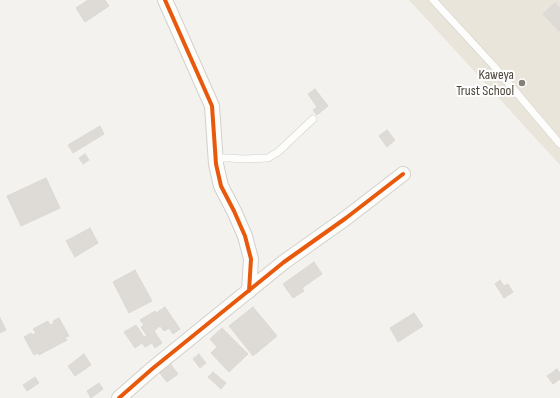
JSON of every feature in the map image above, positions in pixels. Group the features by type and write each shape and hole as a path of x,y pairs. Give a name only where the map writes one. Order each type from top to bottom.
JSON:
{"street":[{"path":"165,0 212,106 216,164 221,186 245,236 252,259 249,291"},
{"path":"119,398 152,369 284,262 404,174"}],"lane":[{"path":"433,0 493,66 560,144"},
{"path":"216,164 222,158 242,160 268,158 278,152 313,119"}],"shaded area":[{"name":"Kaweya Trust School","path":"409,0 560,0 560,165"}],"building":[{"path":"88,0 105,0 109,6 85,22 76,8"},
{"path":"555,3 560,8 559,31 543,14"},
{"path":"315,89 328,106 317,115 313,110 317,107 308,94"},
{"path":"100,126 104,134 73,153 68,145"},
{"path":"387,130 395,140 387,147 379,136"},
{"path":"85,154 89,160 83,164 79,158"},
{"path":"46,178 60,208 21,226 7,196"},
{"path":"90,228 98,243 75,257 66,241"},
{"path":"314,262 322,274 302,288 304,291 293,298 283,284"},
{"path":"135,270 152,301 129,313 113,282"},
{"path":"500,280 504,286 508,284 513,292 504,298 495,284"},
{"path":"165,307 180,329 173,334 169,328 164,331 160,326 154,331 162,343 155,348 152,343 145,347 142,343 135,348 124,332 136,325 144,337 147,336 141,327 144,325 140,320"},
{"path":"253,307 277,336 253,356 229,326"},
{"path":"414,313 423,326 398,342 390,328"},
{"path":"0,318 6,330 0,333"},
{"path":"59,318 69,336 65,337 67,340 39,355 38,353 34,355 24,337 31,333 32,335 36,333 33,329 48,321 50,325 54,323 53,321"},
{"path":"222,328 248,354 229,372 211,353 217,347 210,339"},
{"path":"84,354 91,365 75,376 68,366"},
{"path":"199,354 206,363 200,368 193,359"},
{"path":"169,362 178,374 167,382 158,371"},
{"path":"557,369 560,373 560,379 553,384 547,376"},
{"path":"213,372 226,383 221,389 208,377"},
{"path":"35,377 39,383 27,391 23,385"},
{"path":"99,383 103,389 91,398 87,391"}],"cycle path":[{"path":"165,0 212,106 216,164 221,186 245,236 251,259 249,291"},
{"path":"119,398 152,369 284,262 346,218 403,174"}],"place":[{"name":"Kaweya Trust School","path":"522,83"}]}
